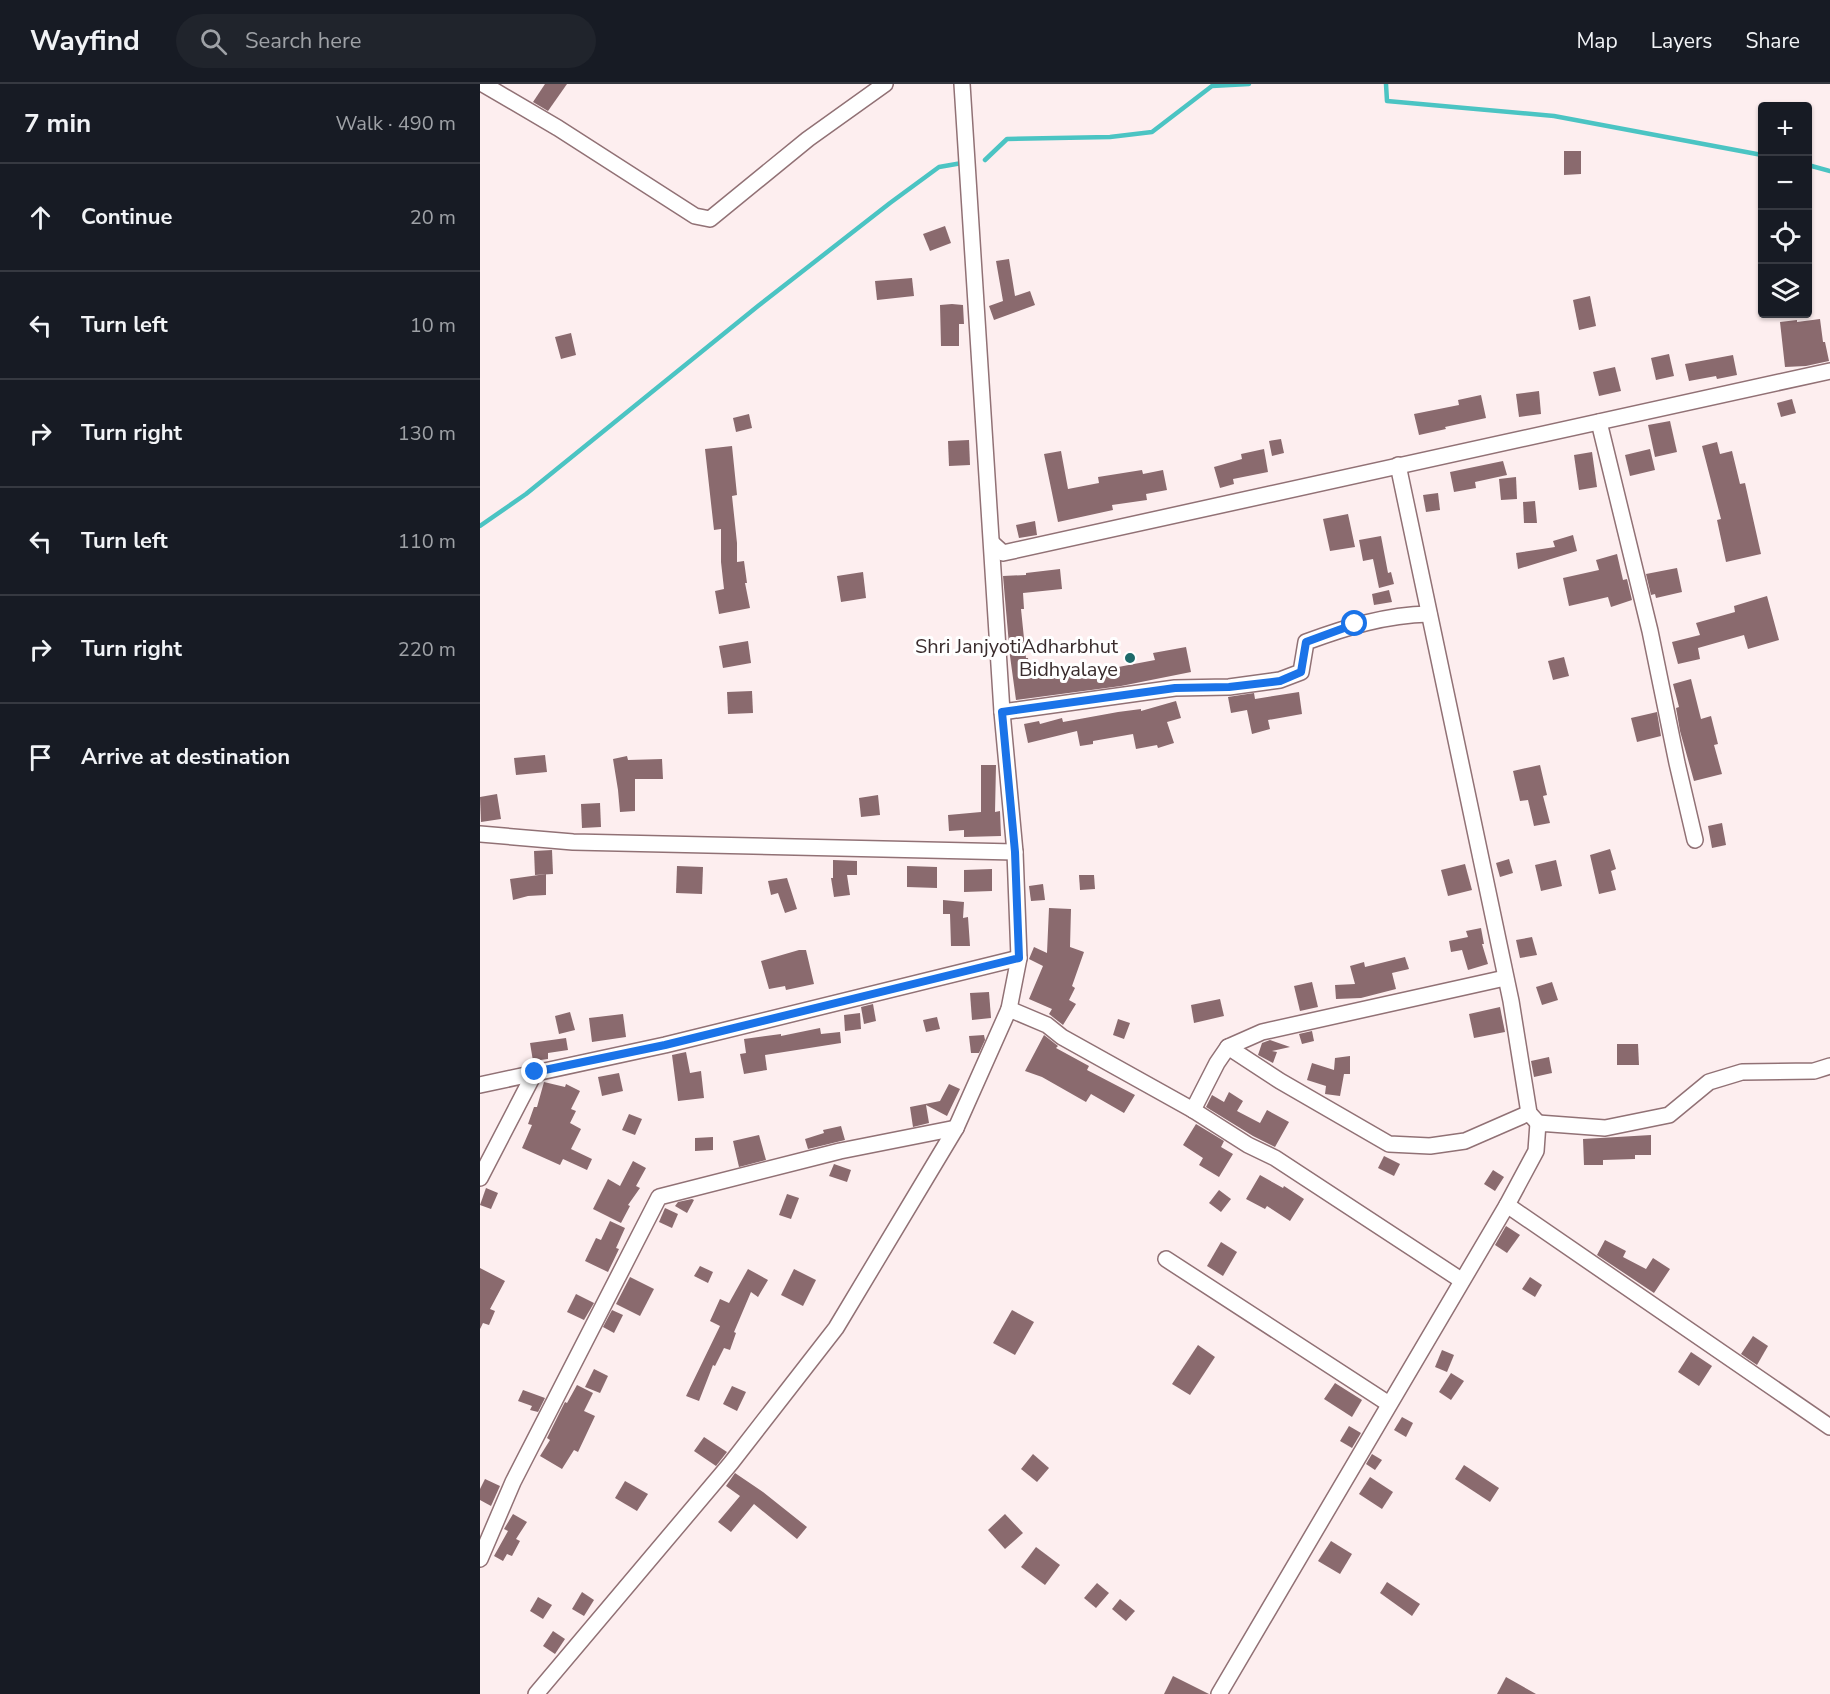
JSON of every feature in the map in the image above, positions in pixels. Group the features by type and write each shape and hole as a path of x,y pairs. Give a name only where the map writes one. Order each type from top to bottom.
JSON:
{"street":[{"path":"483,84 558,128 695,216 710,219 808,139 885,84"},
{"path":"536,1694 731,1463 837,1328 957,1128 1009,1009 1019,958 1015,852 1002,712 962,84"},
{"path":"992,543 1003,553 1830,371"},
{"path":"1599,422 1650,631 1695,840"},
{"path":"1219,1694 1507,1205 1536,1151 1534,1118 1511,1001 1504,978 1398,465"},
{"path":"1002,712 1175,688 1229,687 1280,681 1301,672 1306,642 1355,624 1408,614 1429,614"},
{"path":"480,834 573,842 1015,852"},
{"path":"480,1085 675,1043 1019,958"},
{"path":"1193,1110 1217,1063 1228,1047 1262,1032 1504,978"},
{"path":"1009,1009 1047,1025 1062,1037 1193,1110 1248,1145 1275,1158 1461,1280"},
{"path":"1228,1047 1280,1081 1389,1144 1430,1146 1465,1141 1534,1118 1605,1128 1669,1114 1709,1082 1742,1072 1815,1071 1830,1066"},
{"path":"480,1178 535,1072"},
{"path":"480,1559 513,1482 659,1197 840,1151 957,1128"},
{"path":"1507,1205 1830,1426"},
{"path":"1166,1259 1389,1404"}],"building":[{"path":"545,84 567,84 548,111 533,102"},
{"path":"1564,151 1581,151 1581,174 1564,175"},
{"path":"945,226 951,243 930,251 923,234"},
{"path":"1009,259 1015,296 1030,291 1035,305 994,320 989,306 1003,301 996,261"},
{"path":"912,278 914,296 877,300 875,281"},
{"path":"1590,296 1596,326 1579,330 1573,300"},
{"path":"940,305 963,305 964,324 959,324 959,346 941,346"},
{"path":"1820,319 1823,342 1825,342 1829,361 1806,366 1785,367 1780,322"},
{"path":"571,333 576,355 561,359 555,337"},
{"path":"1669,354 1674,376 1656,380 1651,358"},
{"path":"1733,355 1737,375 1689,381 1685,364"},
{"path":"1615,367 1621,391 1599,396 1593,372"},
{"path":"1539,391 1541,414 1519,417 1516,394"},
{"path":"1481,395 1486,418 1419,435 1414,414 1459,405 1458,400"},
{"path":"1792,399 1796,413 1781,417 1777,403"},
{"path":"749,414 752,428 736,432 733,418"},
{"path":"1670,421 1677,452 1655,457 1648,425"},
{"path":"1281,439 1284,453 1272,456 1269,441"},
{"path":"969,440 970,465 949,466 948,441"},
{"path":"1717,442 1720,454 1732,451 1740,484 1745,483 1761,554 1726,562 1717,520 1721,519 1702,446"},
{"path":"732,446 737,495 732,496 737,562 744,561 750,608 719,614 715,591 724,589 721,529 714,530 705,449"},
{"path":"1264,449 1268,472 1233,479 1234,484 1220,488 1214,467 1242,459 1241,454"},
{"path":"1650,449 1655,470 1630,476 1625,455"},
{"path":"1061,451 1068,489 1099,483 1098,477 1142,470 1143,474 1163,470 1167,490 1146,494 1147,500 1112,505 1113,510 1058,522 1044,454"},
{"path":"1592,452 1597,487 1579,490 1574,455"},
{"path":"1503,461 1507,475 1475,482 1476,488 1454,492 1450,472"},
{"path":"1516,477 1517,499 1501,500 1499,479"},
{"path":"1438,493 1440,510 1426,512 1423,495"},
{"path":"1535,501 1537,523 1524,523 1523,502"},
{"path":"1348,514 1355,547 1330,551 1323,519"},
{"path":"1035,521 1037,535 1019,538 1016,525"},
{"path":"1573,535 1577,551 1518,569 1516,553 1555,547 1553,541"},
{"path":"1381,536 1388,573 1391,572 1394,584 1379,588 1373,559 1363,561 1359,540"},
{"path":"1617,554 1623,580 1627,579 1632,600 1611,607 1608,597 1569,606 1563,578 1599,570 1596,560"},
{"path":"1677,568 1682,592 1656,598 1655,594 1651,595 1646,574"},
{"path":"1060,569 1062,589 1023,593 1024,609 1021,609 1026,658 1028,658 1031,678 1071,676 1155,660 1153,653 1186,647 1191,672 1121,686 1016,700 1003,576 1026,575 1026,573"},
{"path":"863,572 866,598 841,602 837,576"},
{"path":"1389,590 1392,602 1374,605 1372,594"},
{"path":"1767,596 1779,640 1748,649 1744,635 1698,648 1700,659 1678,664 1672,642 1700,635 1696,623 1735,612 1734,606"},
{"path":"748,641 751,663 723,668 719,646"},
{"path":"1564,657 1569,676 1553,680 1548,661"},
{"path":"1691,679 1701,719 1711,716 1718,744 1714,745 1722,774 1694,781 1680,731 1676,708 1679,707 1673,684"},
{"path":"752,691 753,713 728,714 727,692"},
{"path":"1299,692 1302,714 1268,720 1270,729 1252,734 1247,710 1231,713 1228,697 1254,693 1255,699"},
{"path":"1176,701 1181,718 1167,722 1174,743 1158,748 1157,745 1136,749 1133,734 1093,741 1093,744 1080,746 1077,731 1028,743 1024,724 1039,721 1040,724 1062,718 1063,722 1118,712 1141,709 1141,711"},
{"path":"1657,712 1661,736 1637,742 1631,718"},
{"path":"545,755 547,772 516,775 514,758"},
{"path":"627,756 628,760 662,759 663,779 635,779 635,811 620,812 613,759"},
{"path":"981,765 996,765 995,812 1000,811 1001,836 964,837 964,830 949,831 948,815 981,812"},
{"path":"1540,765 1547,795 1543,796 1550,823 1534,826 1528,800 1520,801 1513,771"},
{"path":"497,794 501,819 481,822 480,797"},
{"path":"878,795 880,815 861,817 859,798"},
{"path":"600,803 601,827 582,828 581,804"},
{"path":"1722,823 1726,845 1712,848 1708,826"},
{"path":"1610,849 1616,869 1611,871 1616,890 1599,894 1590,855"},
{"path":"552,850 553,874 535,875 534,851"},
{"path":"1509,859 1513,873 1500,877 1496,863"},
{"path":"833,860 857,861 857,875 847,875 850,895 834,897 831,878 833,878"},
{"path":"1556,860 1562,886 1541,891 1535,865"},
{"path":"1465,864 1472,890 1448,896 1441,870"},
{"path":"677,866 703,867 702,894 676,893"},
{"path":"907,866 937,867 937,888 907,887"},
{"path":"992,869 992,891 964,892 964,870"},
{"path":"546,874 546,895 513,900 510,879"},
{"path":"1079,875 1094,875 1095,889 1080,890"},
{"path":"787,878 797,909 785,913 778,893 771,895 768,881"},
{"path":"1043,884 1045,900 1031,901 1029,886"},
{"path":"943,900 964,902 963,918 968,917 970,946 951,946 950,914 943,914"},
{"path":"1049,908 1071,909 1070,947 1084,952 1072,986 1075,988 1069,1000 1076,1004 1063,1025 1049,1014 1052,1009 1029,999 1043,966 1029,959 1034,947 1047,953"},
{"path":"1481,928 1484,944 1482,944 1488,964 1468,970 1462,950 1451,952 1449,941 1468,937 1466,931"},
{"path":"1532,937 1537,955 1520,958 1516,940"},
{"path":"806,950 814,984 786,990 785,986 769,989 761,961"},
{"path":"1405,957 1409,969 1392,973 1396,989 1361,998 1336,999 1335,985 1355,984 1350,966 1364,962 1365,967"},
{"path":"1312,982 1318,1007 1300,1011 1294,986"},
{"path":"1552,982 1558,1000 1542,1005 1536,987"},
{"path":"989,992 991,1018 972,1020 970,993"},
{"path":"1220,999 1224,1016 1194,1023 1191,1005"},
{"path":"873,1004 876,1021 864,1024 861,1007"},
{"path":"1500,1007 1505,1032 1474,1038 1469,1014"},
{"path":"570,1012 575,1030 559,1034 555,1016"},
{"path":"860,1013 861,1029 845,1031 844,1015"},
{"path":"623,1014 626,1037 592,1042 589,1018"},
{"path":"937,1017 940,1029 926,1032 923,1020"},
{"path":"1118,1019 1130,1023 1124,1039 1113,1035"},
{"path":"820,1028 821,1034 840,1032 841,1043 765,1055 767,1070 744,1074 740,1054 746,1053 744,1039 781,1034 781,1036"},
{"path":"1312,1031 1314,1041 1302,1044 1299,1034"},
{"path":"984,1035 985,1040 979,1053 971,1053 969,1036"},
{"path":"1044,1035 1058,1046 1056,1048 1089,1066 1087,1070 1135,1095 1124,1113 1091,1094 1086,1102 1042,1077 1025,1071"},
{"path":"566,1038 568,1050 548,1053 548,1059 533,1061 530,1043"},
{"path":"1270,1040 1290,1047 1272,1051 1277,1052 1273,1063 1258,1055 1262,1043"},
{"path":"1617,1044 1638,1044 1639,1065 1617,1065"},
{"path":"686,1052 690,1073 701,1071 704,1098 678,1101 672,1055"},
{"path":"1350,1056 1350,1074 1344,1074 1340,1096 1325,1094 1326,1086 1307,1080 1312,1063 1334,1070 1335,1058"},
{"path":"1549,1057 1552,1073 1534,1077 1531,1061"},
{"path":"619,1073 623,1091 602,1096 598,1077"},
{"path":"544,1082 565,1087 566,1084 580,1091 571,1109 576,1111 570,1123 581,1129 571,1149 592,1159 587,1170 563,1159 560,1165 522,1148 532,1125 528,1124 534,1107 537,1107"},
{"path":"949,1084 960,1089 947,1116 926,1105 929,1123 913,1127 910,1107 940,1101"},
{"path":"1229,1092 1243,1101 1237,1111 1260,1123 1267,1110 1289,1122 1275,1147 1206,1107 1212,1095 1224,1102"},
{"path":"629,1114 642,1119 635,1135 622,1130"},
{"path":"1196,1124 1224,1141 1221,1147 1233,1154 1219,1177 1199,1165 1203,1158 1183,1145"},
{"path":"841,1126 845,1140 808,1149 805,1139 824,1133 823,1130"},
{"path":"759,1135 766,1160 739,1167 733,1141"},
{"path":"1651,1135 1651,1155 1635,1155 1635,1159 1603,1160 1603,1165 1584,1165 1583,1139"},
{"path":"713,1137 713,1150 695,1151 695,1138"},
{"path":"1384,1156 1400,1164 1394,1176 1378,1168"},
{"path":"633,1161 646,1168 636,1186 640,1188 628,1205 630,1206 621,1223 593,1209 608,1179 620,1186"},
{"path":"834,1164 851,1170 847,1182 829,1176"},
{"path":"1493,1170 1504,1177 1495,1191 1484,1184"},
{"path":"1260,1175 1283,1188 1284,1186 1304,1199 1290,1221 1267,1206 1265,1209 1246,1199"},
{"path":"486,1188 498,1193 491,1209 480,1205"},
{"path":"1219,1190 1231,1199 1221,1212 1209,1203"},
{"path":"787,1194 799,1198 791,1219 779,1215"},
{"path":"694,1200 687,1213 675,1206 678,1202"},
{"path":"665,1208 678,1214 672,1228 659,1222"},
{"path":"610,1221 625,1228 616,1248 619,1249 608,1272 585,1261 596,1238 601,1240"},
{"path":"1506,1226 1520,1235 1507,1253 1495,1245"},
{"path":"1605,1240 1626,1251 1623,1257 1646,1269 1653,1258 1670,1269 1654,1293 1597,1255"},
{"path":"1221,1242 1237,1252 1223,1276 1207,1266"},
{"path":"700,1266 713,1272 708,1283 694,1276"},
{"path":"480,1268 505,1281 490,1309 495,1311 489,1325 483,1323 480,1329"},
{"path":"748,1269 768,1280 758,1297 751,1292 734,1332 736,1333 730,1350 724,1348 715,1366 713,1365 699,1401 686,1396 720,1326 710,1321 720,1299 729,1303"},
{"path":"794,1269 816,1280 803,1306 781,1295"},
{"path":"630,1277 654,1289 640,1316 616,1304"},
{"path":"1530,1277 1542,1285 1535,1297 1522,1289"},
{"path":"576,1294 594,1303 584,1320 567,1312"},
{"path":"612,1310 623,1315 614,1333 603,1327"},
{"path":"1012,1310 1034,1322 1015,1355 993,1343"},
{"path":"1753,1336 1768,1346 1757,1365 1741,1354"},
{"path":"1198,1345 1215,1357 1190,1395 1172,1384"},
{"path":"1442,1350 1454,1355 1447,1372 1435,1367"},
{"path":"1691,1352 1712,1366 1699,1386 1678,1372"},
{"path":"594,1369 608,1376 600,1393 585,1387"},
{"path":"1451,1373 1464,1381 1451,1400 1439,1392"},
{"path":"1335,1383 1362,1400 1352,1417 1324,1399"},
{"path":"577,1385 593,1393 584,1411 595,1416 578,1452 574,1450 562,1469 540,1456 550,1440 547,1438 565,1402 567,1403"},
{"path":"732,1386 746,1392 737,1411 723,1404"},
{"path":"523,1390 545,1398 538,1412 530,1410 532,1406 518,1401"},
{"path":"1402,1417 1413,1423 1406,1437 1394,1430"},
{"path":"1349,1426 1361,1433 1352,1448 1340,1441"},
{"path":"704,1437 727,1452 716,1466 694,1451"},
{"path":"1033,1454 1049,1468 1037,1482 1021,1469"},
{"path":"1372,1454 1382,1460 1375,1470 1366,1464"},
{"path":"1464,1465 1499,1488 1490,1502 1455,1479"},
{"path":"735,1473 807,1527 797,1539 754,1504 731,1532 718,1522 740,1496 726,1486"},
{"path":"1370,1477 1393,1492 1382,1509 1359,1494"},
{"path":"485,1479 500,1486 491,1506 480,1500 480,1489"},
{"path":"625,1481 648,1494 637,1511 615,1498"},
{"path":"513,1514 527,1522 516,1539 520,1541 512,1556 507,1554 503,1561 494,1556 508,1531 504,1529"},
{"path":"1005,1514 1023,1533 1005,1549 988,1530"},
{"path":"1331,1541 1352,1554 1340,1574 1318,1561"},
{"path":"1036,1547 1060,1565 1045,1585 1021,1567"},
{"path":"1387,1582 1420,1604 1412,1616 1380,1593"},
{"path":"1097,1583 1109,1593 1096,1608 1084,1598"},
{"path":"582,1592 594,1600 584,1616 572,1609"},
{"path":"538,1597 552,1605 543,1619 530,1611"},
{"path":"1120,1599 1135,1611 1126,1621 1112,1609"},
{"path":"553,1631 565,1639 555,1654 543,1646"},
{"path":"1173,1676 1209,1694 1164,1694"},
{"path":"1506,1677 1536,1694 1497,1694"}],"waterway":[{"path":"985,160 1007,139 1110,137 1152,132 1212,86 1249,84"},
{"path":"1386,84 1387,101 1554,116 1758,154"},
{"path":"480,526 526,494 758,306 890,203 939,167 962,163"},
{"path":"1812,166 1830,171"}],"place":[{"name":"Shri JanjyotiAdharbhut Bidhyalaye","path":"1130,658"}],"route":[{"path":"535,1072 665,1045 1019,958 1015,852 1002,712 1175,688 1229,687 1280,681 1301,672 1306,642 1355,624"}]}
